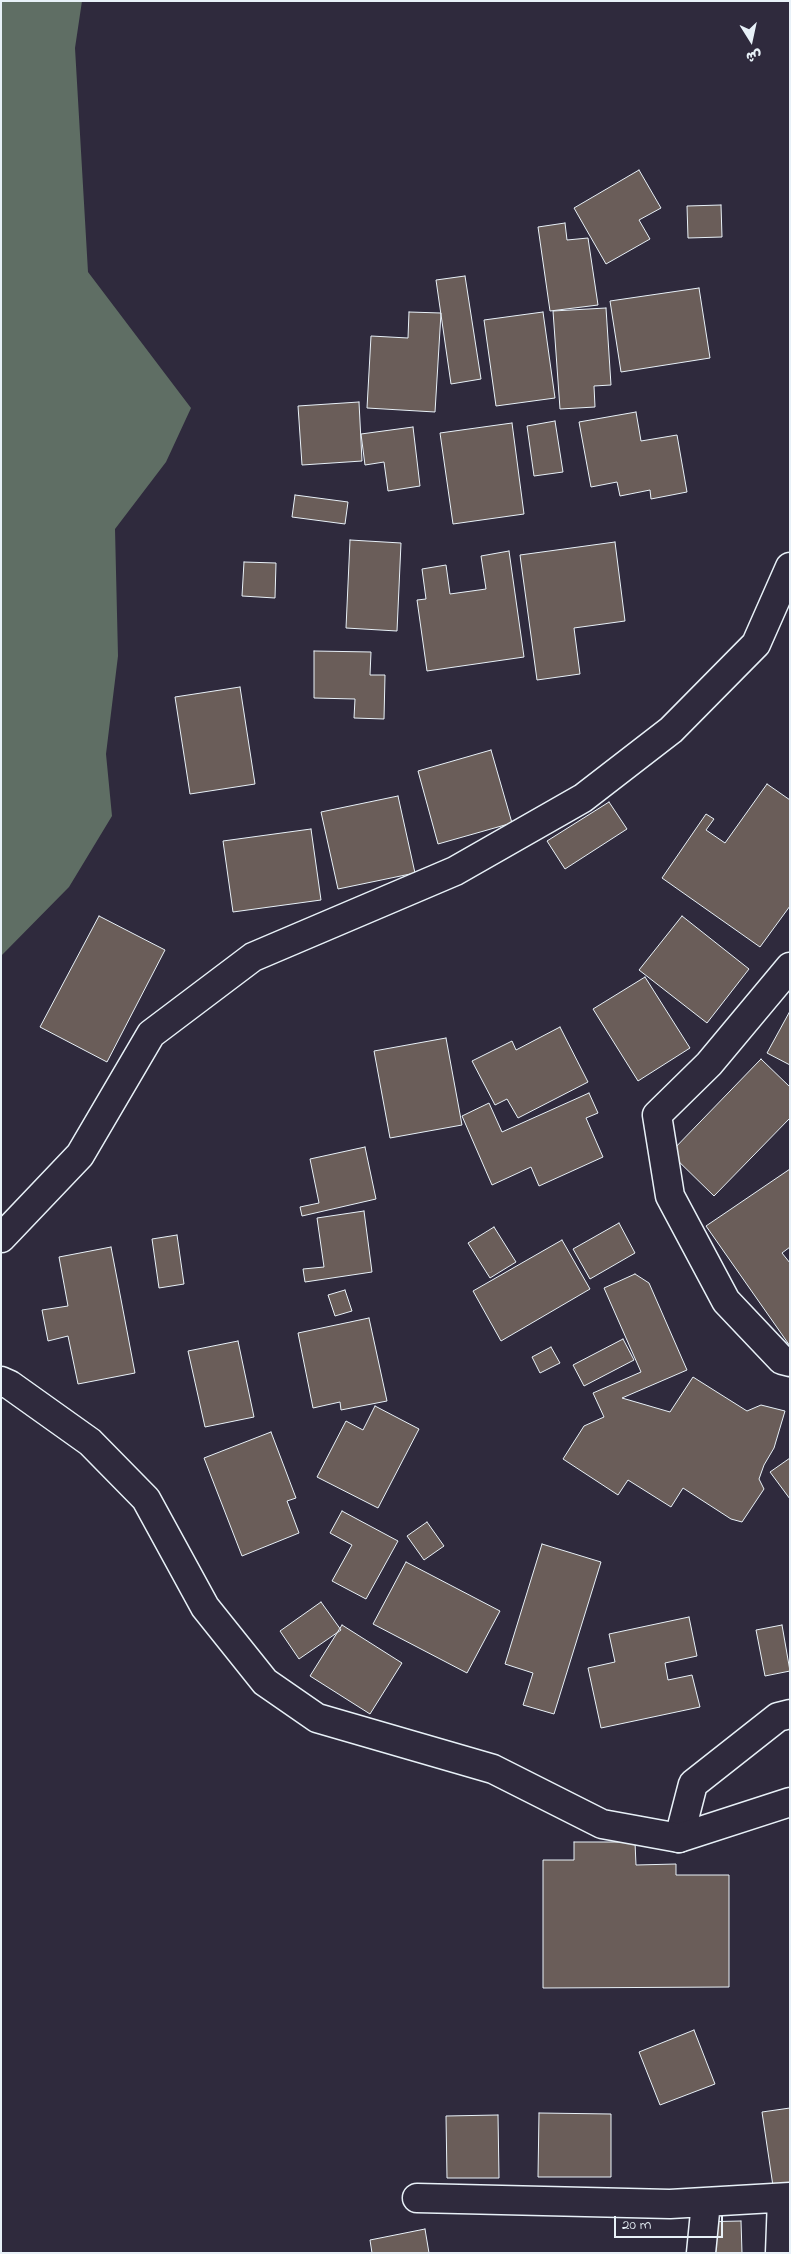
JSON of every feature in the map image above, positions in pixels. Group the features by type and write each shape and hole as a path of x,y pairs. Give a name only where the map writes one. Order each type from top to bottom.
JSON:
{"street":[{"path":"1,1238 80,1155 151,1034 253,957 455,871 583,798 671,730 756,644 790,567"},
{"path":"790,967 709,1064 657,1115 670,1196 726,1301 782,1360 790,1362"},
{"path":"1,1381 10,1385 90,1442 146,1499 205,1607 265,1682 317,1718 493,1769 602,1824 679,1838 790,1802"},
{"path":"679,1838 693,1784 778,1717 790,1714"},
{"path":"417,2198 670,2204 786,2197 780,2253"},
{"path":"701,2253 706,2202"}],"green space":[{"path":"1,1 82,1 75,48 88,272 191,408 166,462 115,529 118,656 106,754 112,816 69,887 1,956"}],"building":[{"path":"639,170 661,208 639,220 650,239 606,264 574,208"},
{"path":"721,205 722,237 688,238 687,206"},
{"path":"565,223 567,240 588,238 598,305 550,311 538,227"},
{"path":"465,276 481,379 451,384 436,280"},
{"path":"699,288 710,358 621,372 610,301"},
{"path":"606,308 611,385 594,386 595,407 560,409 553,311"},
{"path":"409,312 441,313 435,412 367,408 371,336 408,338"},
{"path":"543,312 555,398 496,406 484,320"},
{"path":"359,402 362,461 302,465 298,406"},
{"path":"636,412 641,441 677,435 687,492 651,499 650,490 620,496 617,482 591,487 579,422"},
{"path":"555,421 563,472 534,476 527,426"},
{"path":"512,423 524,514 453,524 440,433"},
{"path":"413,427 420,486 388,491 384,462 365,465 361,434"},
{"path":"295,495 348,502 345,524 292,517"},
{"path":"350,540 401,543 397,631 346,628"},
{"path":"615,542 625,621 574,628 580,674 537,680 520,555"},
{"path":"509,551 524,657 427,671 417,600 426,599 422,569 446,565 450,594 486,589 481,556"},
{"path":"244,562 276,563 275,598 242,596"},
{"path":"314,651 371,652 370,675 385,675 384,719 354,718 355,699 314,698"},
{"path":"240,687 255,784 190,794 175,697"},
{"path":"491,750 512,823 438,844 418,771"},
{"path":"767,784 790,800 790,906 760,947 662,878 706,814 714,819 706,830 725,843"},
{"path":"398,796 415,873 338,889 321,812"},
{"path":"609,802 627,829 565,869 547,841"},
{"path":"311,829 321,900 233,912 223,841"},
{"path":"99,916 165,950 107,1062 40,1027"},
{"path":"682,916 749,969 707,1023 639,970"},
{"path":"645,977 690,1048 638,1081 593,1009"},
{"path":"790,1011 790,1065 767,1053"},
{"path":"560,1027 588,1082 518,1118 507,1099 495,1105 472,1061 512,1041 516,1050"},
{"path":"446,1038 462,1125 390,1138 374,1051"},
{"path":"761,1059 790,1087 790,1118 714,1196 670,1153"},
{"path":"589,1093 598,1113 586,1118 603,1157 539,1186 531,1167 492,1185 462,1116 489,1103 502,1132"},
{"path":"365,1147 376,1199 302,1216 300,1207 319,1203 310,1159"},
{"path":"790,1169 790,1247 782,1253 790,1263 790,1346 706,1226"},
{"path":"364,1211 372,1272 305,1282 303,1269 324,1267 317,1218"},
{"path":"619,1223 635,1253 590,1279 573,1249"},
{"path":"494,1227 516,1262 490,1278 468,1243"},
{"path":"177,1235 184,1284 159,1288 152,1239"},
{"path":"562,1240 590,1289 501,1341 473,1291"},
{"path":"111,1247 135,1373 78,1384 68,1336 48,1341 42,1310 68,1306 59,1257"},
{"path":"635,1274 649,1283 687,1370 622,1398 670,1412 693,1377 747,1411 761,1405 785,1411 774,1448 764,1465 759,1479 764,1489 742,1522 731,1519 683,1488 671,1507 628,1480 618,1495 563,1459 584,1426 604,1417 593,1393 641,1372 604,1288"},
{"path":"345,1290 352,1311 335,1316 328,1295"},
{"path":"369,1318 387,1401 341,1410 340,1402 313,1408 298,1333"},
{"path":"623,1339 634,1360 584,1386 573,1365"},
{"path":"238,1341 254,1417 205,1427 188,1351"},
{"path":"551,1347 560,1363 540,1373 532,1357"},
{"path":"375,1406 419,1429 378,1508 317,1477 346,1421 363,1430"},
{"path":"271,1432 296,1498 287,1501 299,1533 242,1556 204,1458"},
{"path":"790,1458 790,1499 770,1472"},
{"path":"342,1511 398,1541 366,1599 332,1581 352,1545 330,1533"},
{"path":"427,1522 444,1546 424,1560 407,1536"},
{"path":"542,1544 601,1562 554,1714 523,1705 533,1673 505,1664"},
{"path":"406,1562 500,1611 467,1673 373,1624"},
{"path":"321,1602 341,1630 299,1659 280,1631"},
{"path":"689,1617 697,1656 665,1663 668,1680 692,1675 700,1707 601,1728 588,1668 615,1662 609,1634"},
{"path":"342,1625 402,1663 370,1714 310,1676"},
{"path":"782,1625 790,1671 765,1676 756,1630"},
{"path":"574,1842 635,1842 636,1865 676,1864 676,1875 729,1875 729,1987 543,1988 543,1860 574,1860"},
{"path":"694,2030 715,2084 660,2105 639,2052"},
{"path":"790,2108 790,2183 773,2186 762,2112"},
{"path":"539,2113 611,2114 611,2177 538,2177"},
{"path":"498,2115 499,2178 447,2178 446,2116"},
{"path":"741,2221 742,2253 696,2253 696,2222"},
{"path":"425,2229 429,2253 372,2253 370,2240"}]}
